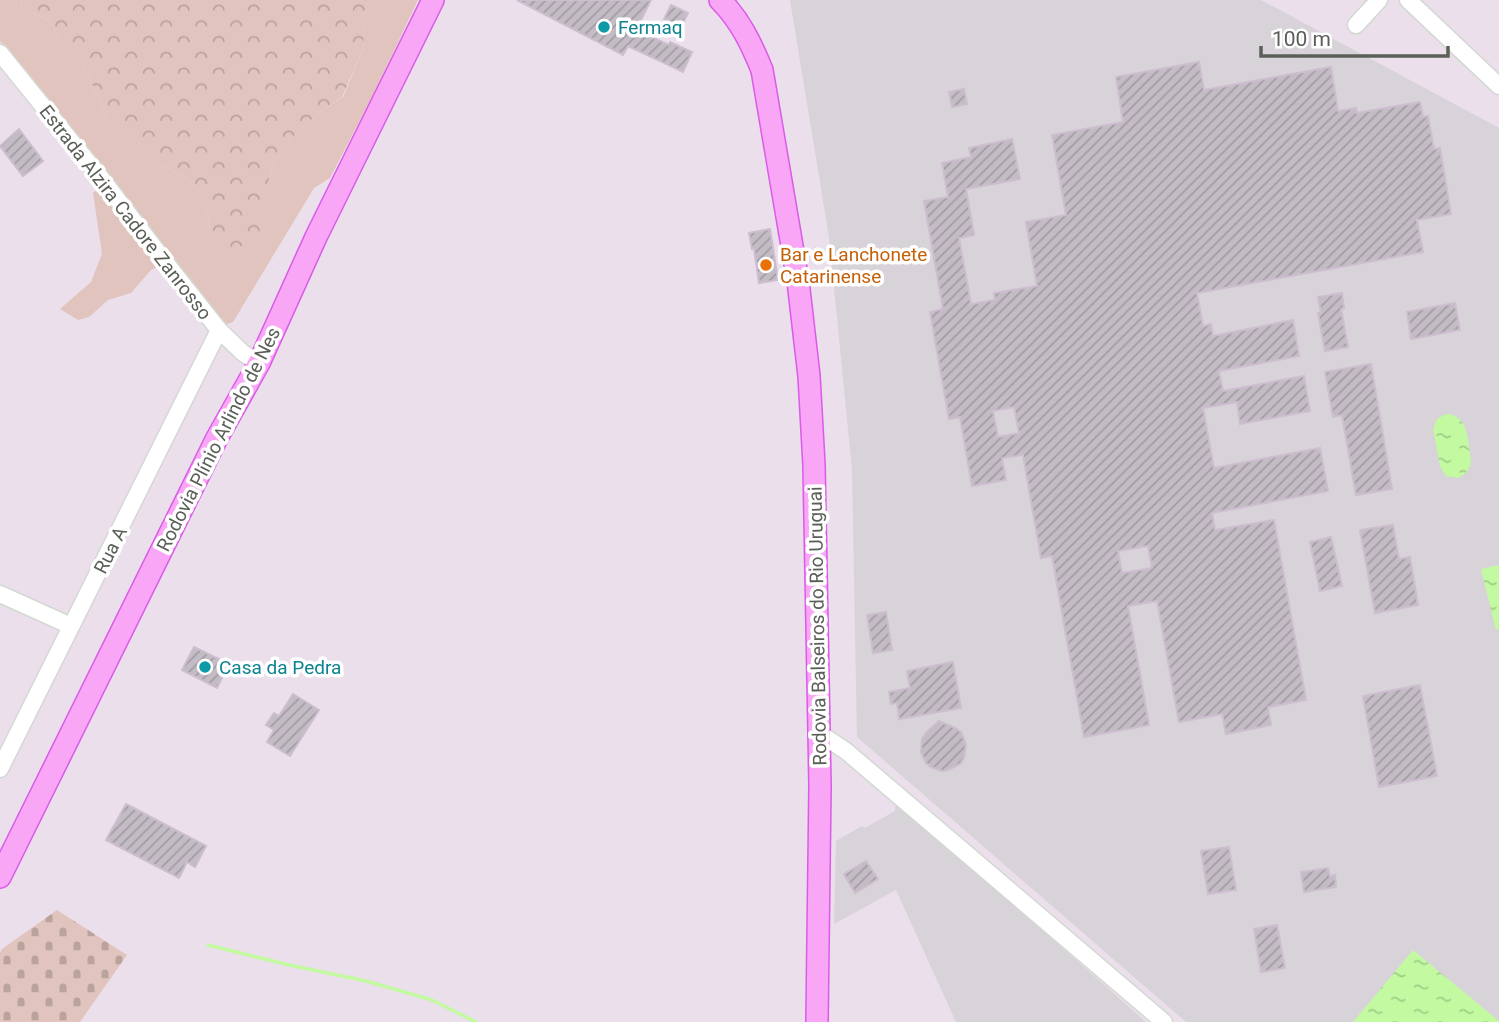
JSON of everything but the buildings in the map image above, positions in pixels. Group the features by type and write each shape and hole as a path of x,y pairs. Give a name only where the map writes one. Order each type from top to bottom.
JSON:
{"main road":[{"name":"Rodovia Plínio Arlindo de Nes","path":"0,877 217,438 259,363 322,226 433,0"},
{"name":"Rodovia Balseiros do Rio Uruguai","path":"720,0 743,27 762,70 798,281 806,349 814,452 820,786 817,1022"}],"street":[{"path":"1356,25 1379,0"},
{"path":"1408,0 1499,86"},
{"name":"Estrada Alzira Cadore Zanrosso","path":"0,53 219,330 243,353 259,363"},
{"name":"Rua A","path":"0,769 219,330"},
{"path":"0,594 71,626"},
{"path":"819,733 846,751 1164,1022"}],"shaded area":[{"path":"790,0 1261,0 1499,128 1499,1022 1186,1022 857,737 852,469 829,237"},
{"path":"900,804 1146,1022 956,1022 896,890 834,924 836,841 895,811 895,807"}],"green space":[{"path":"0,0 21,0 22,8 51,21 59,40 83,65 109,125 135,138 157,163 184,177 204,197 210,228 265,243 265,193 274,163 297,132 321,111 343,97 363,49 366,7 369,0 418,0 330,178 314,188 233,322 224,325 0,41"},
{"path":"21,0 369,0 366,7 363,49 342,97 297,132 274,163 265,193 265,244 231,247 210,228 204,197 184,177 157,163 135,138 109,125 83,65 59,40 51,21 22,8"},
{"path":"105,183 166,263 151,270 131,293 108,300 89,317 78,320 60,309 91,282 102,254 93,193"},
{"path":"57,910 127,955 80,1022 0,1022 2,949"}],"water":[{"path":"1446,414 1459,419 1468,438 1471,460 1467,471 1458,478 1446,476 1440,466 1433,429 1437,419"},
{"path":"1499,565 1499,629 1496,630 1481,569"},
{"path":"1413,950 1499,1021 1499,1022 1353,1022"}],"waterway":[{"path":"208,945 366,981 432,1000 476,1022"}],"place":[{"name":"Fermaq","path":"604,27"},
{"name":"Bar e Lanchonete Catarinense","path":"766,265"},
{"name":"Casa da Pedra","path":"205,667"}]}
